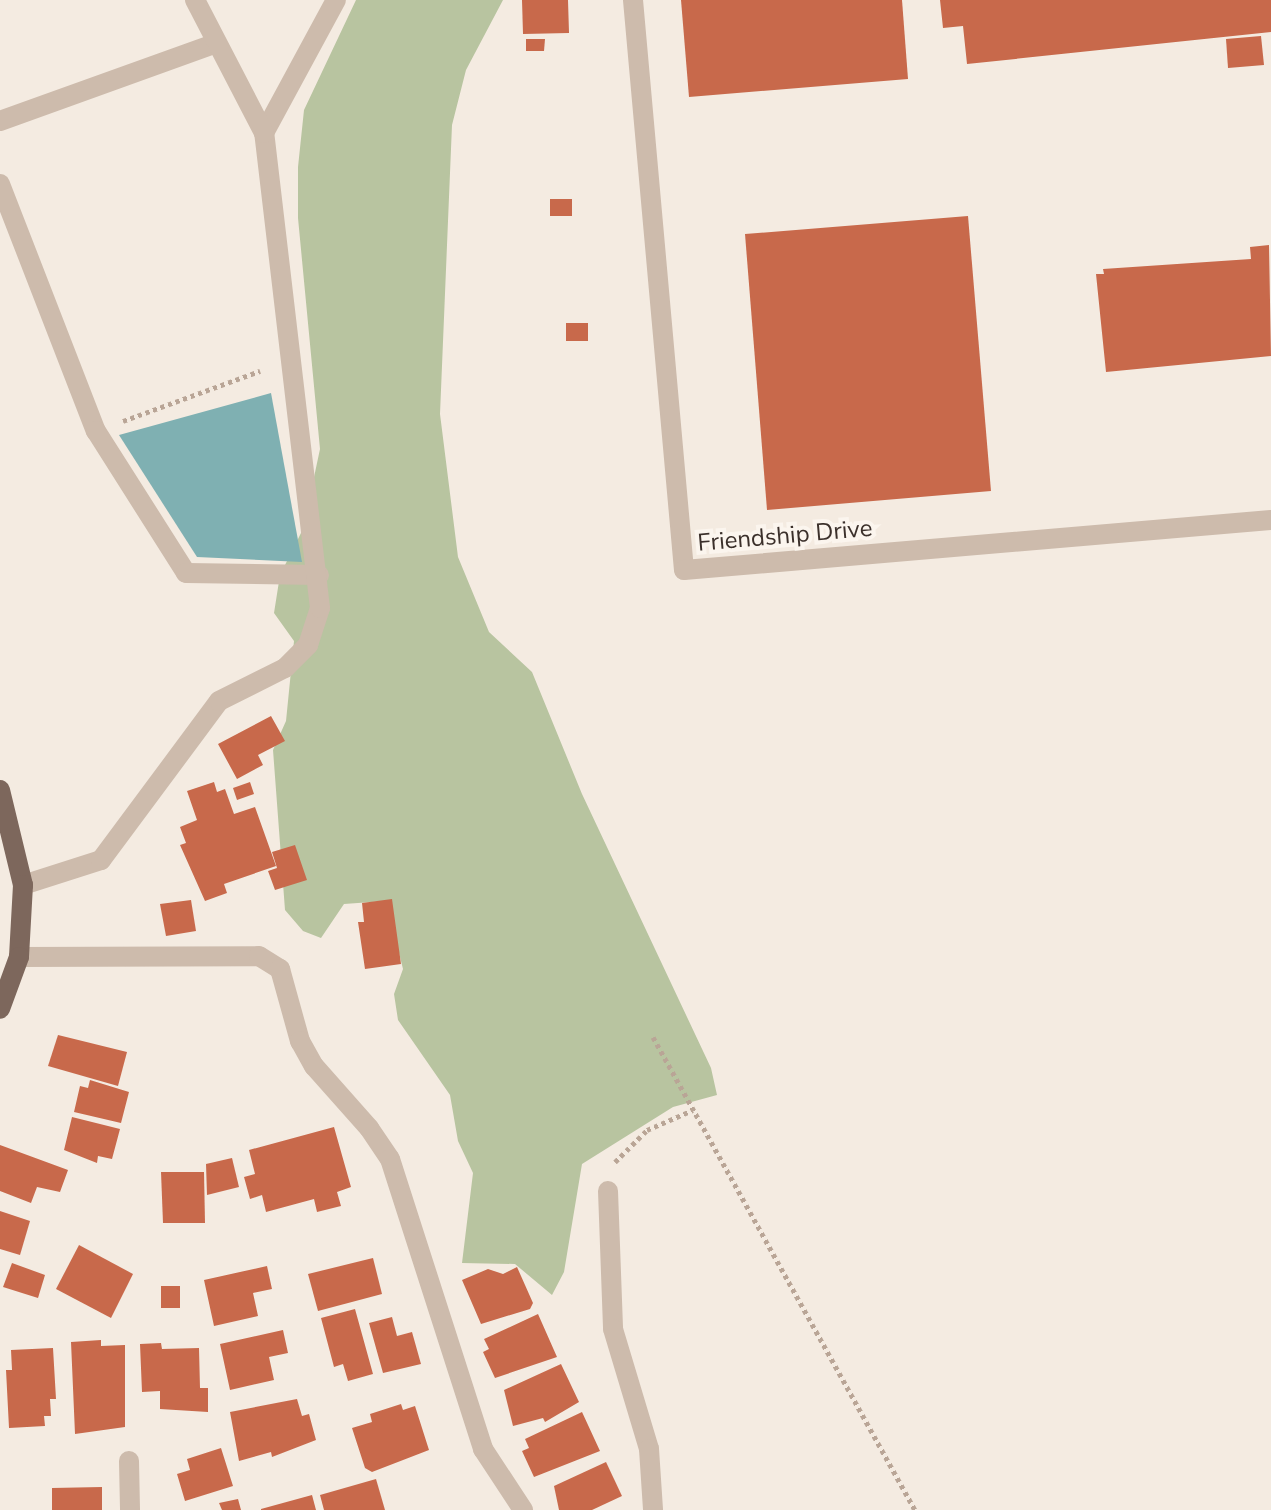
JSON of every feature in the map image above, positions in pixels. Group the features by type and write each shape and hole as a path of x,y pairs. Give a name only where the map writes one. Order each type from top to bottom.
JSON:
{"main road":[{"path":"0,790 23,885 19,957 0,1009"}],"street":[{"path":"23,885 101,860 219,701 285,668 300,653 320,608 319,575 264,133 214,44 195,0"},
{"path":"264,133 336,0"},
{"name":"Friendship Drive","path":"633,0 684,570 1271,520"},
{"path":"0,121 214,44"},
{"path":"0,184 96,431 186,573 319,575"},
{"path":"19,957 259,956 280,969 300,1041 314,1066 369,1128 390,1159 483,1449 523,1510"},
{"path":"608,1191 613,1329 649,1449 653,1510"},
{"path":"129,1461 130,1510"}],"path":[{"path":"96,431 292,360"},
{"path":"653,1037 915,1510"},
{"path":"608,1191 615,1162 629,1146 647,1130 693,1110"}],"green space":[{"path":"356,0 503,0 466,70 452,125 440,414 458,557 489,632 532,672 582,794 711,1068 717,1095 673,1107 582,1164 564,1272 552,1295 515,1264 462,1263 473,1173 458,1141 450,1095 398,1020 394,994 403,969 386,901 344,904 321,938 303,931 285,910 273,750 286,721 294,641 274,613 280,575 303,529 320,449 298,218 298,167 304,110"}],"water":[{"path":"271,393 302,562 197,557 119,435"}],"building":[{"path":"522,0 568,0 569,33 523,34"},
{"path":"681,0 902,0 908,79 689,97"},
{"path":"940,0 1271,0 1271,32 967,64 963,26 943,28"},
{"path":"1261,36 1264,65 1228,68 1226,39"},
{"path":"526,39 545,39 544,51 526,51"},
{"path":"550,199 572,199 572,216 550,216"},
{"path":"968,216 991,491 767,510 745,234"},
{"path":"1269,245 1271,356 1106,372 1096,274 1104,274 1103,269 1251,259 1250,247"},
{"path":"566,323 588,323 588,341 566,341"},
{"path":"271,716 285,741 258,755 263,765 237,779 218,744"},
{"path":"214,782 217,792 225,789 234,814 255,807 276,866 224,884 227,893 205,901 180,845 186,843 180,827 197,820 187,791"},
{"path":"250,782 254,794 237,800 233,788"},
{"path":"295,845 307,880 275,890 268,871 277,868 272,852"},
{"path":"392,899 401,964 365,969 358,922 364,922 362,903"},
{"path":"191,900 196,931 166,936 160,904"},
{"path":"58,1035 127,1052 118,1086 48,1066"},
{"path":"90,1080 129,1092 121,1123 74,1112 80,1086 88,1088"},
{"path":"72,1117 120,1129 112,1159 98,1156 97,1163 64,1150"},
{"path":"334,1127 351,1187 337,1192 341,1206 317,1212 314,1199 266,1212 262,1195 250,1199 244,1177 255,1174 249,1150"},
{"path":"0,1145 68,1170 60,1192 37,1187 31,1203 0,1191"},
{"path":"232,1158 239,1187 207,1195 206,1164"},
{"path":"161,1172 204,1172 205,1223 163,1223"},
{"path":"0,1211 30,1221 20,1255 0,1249"},
{"path":"79,1245 133,1274 111,1318 56,1289"},
{"path":"373,1258 382,1294 318,1311 308,1274"},
{"path":"12,1263 45,1275 38,1298 3,1287"},
{"path":"267,1266 272,1289 253,1293 258,1316 214,1326 204,1280"},
{"path":"517,1267 533,1303 530,1309 481,1324 462,1280 488,1269 503,1274"},
{"path":"161,1286 180,1286 180,1308 161,1308"},
{"path":"355,1309 373,1374 348,1381 343,1364 334,1367 321,1318"},
{"path":"538,1314 557,1357 495,1378 483,1352 489,1349 484,1339"},
{"path":"392,1317 397,1336 412,1332 421,1364 383,1373 369,1323"},
{"path":"283,1330 288,1353 269,1357 274,1380 230,1390 220,1344"},
{"path":"101,1340 101,1346 125,1345 125,1427 75,1434 71,1342"},
{"path":"161,1343 162,1349 199,1348 200,1388 208,1388 208,1412 160,1409 160,1391 142,1392 140,1344"},
{"path":"53,1348 56,1399 50,1399 51,1416 44,1416 45,1426 9,1428 6,1370 12,1370 11,1350"},
{"path":"561,1364 579,1402 545,1422 543,1418 513,1426 504,1390"},
{"path":"297,1399 302,1416 309,1414 316,1440 272,1457 271,1452 239,1461 230,1412"},
{"path":"401,1404 403,1410 415,1406 429,1450 372,1472 365,1468 352,1428 372,1422 370,1414"},
{"path":"582,1412 600,1451 534,1477 522,1451 529,1448 525,1439"},
{"path":"221,1448 233,1486 185,1501 177,1474 190,1470 187,1459"},
{"path":"606,1462 622,1496 592,1510 559,1510 554,1486"},
{"path":"376,1479 385,1510 324,1510 320,1495"},
{"path":"102,1487 102,1510 52,1510 52,1488"},
{"path":"312,1495 316,1510 261,1510 261,1509"},
{"path":"238,1499 241,1510 222,1510 219,1503"}]}
